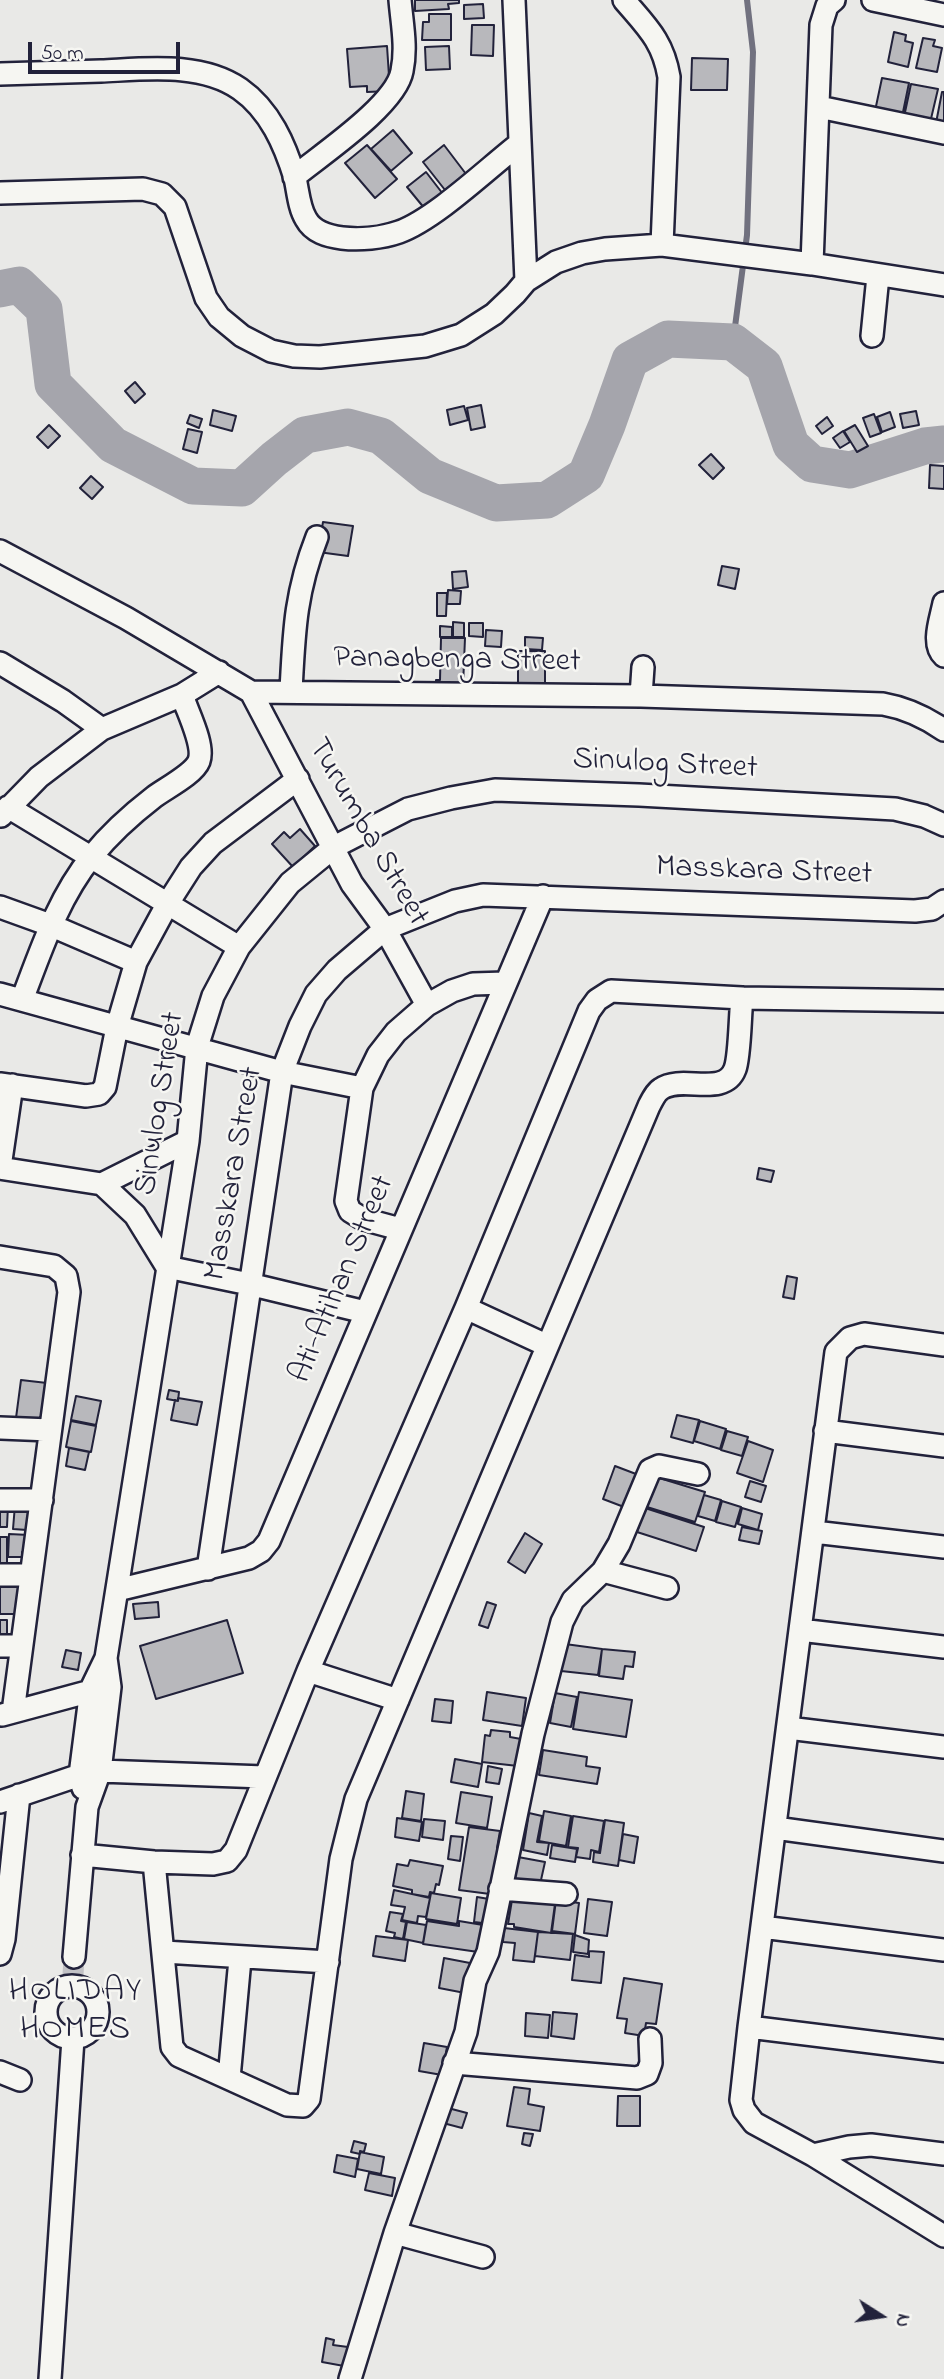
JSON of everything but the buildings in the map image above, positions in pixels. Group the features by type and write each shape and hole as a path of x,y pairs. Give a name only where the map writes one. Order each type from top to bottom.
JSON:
{"street":[{"path":"294,177 380,107 394,92 402,74 405,48 400,0"},
{"path":"514,0 526,281"},
{"path":"624,0 659,42 666,57 669,77 662,245"},
{"path":"812,264 821,25 827,6 834,0"},
{"path":"873,0 944,15"},
{"path":"0,74 158,69 192,71 216,77 240,89 265,112 280,137 304,218 315,230 335,237 357,240 398,233 416,224 519,144"},
{"path":"819,107 944,133"},
{"path":"0,193 143,189 162,194 175,207 206,298 219,317 242,336 271,351 294,356 320,357 425,346 461,335 494,314 526,281 556,262 582,253 662,245 812,264 944,285"},
{"path":"872,336 878,276"},
{"path":"291,691 298,596 304,569 317,537"},
{"path":"0,551 126,618 251,692"},
{"path":"944,603 937,642 939,651 944,656"},
{"path":"0,663 63,701 102,729"},
{"path":"641,696 643,667"},
{"path":"219,672 182,695 102,729 38,777 4,812 92,856 239,947"},
{"name":"Panagbenga Street","path":"251,692 641,696 883,704 899,707 928,719 944,730"},
{"name":"Turumba Street","path":"251,692 352,884 385,929 427,1005"},
{"path":"22,1000 60,904 92,856 126,820 196,767 200,747 182,695"},
{"path":"298,779 213,843 191,867 136,962 117,1027 105,1087 99,1094 86,1096 6,1084 0,1168 102,1184 135,1215 167,1267 365,1312"},
{"name":"Sinulog Street","path":"100,1688 188,1140 197,1047 212,996 239,947 290,883 334,847 408,810 451,797 495,790 895,809 924,816 944,825"},
{"name":"Masskara Street","path":"208,1569 282,1072 316,994 337,970 385,929 455,901 483,895 915,911 932,909 944,901"},
{"name":"Ati-Atihan Street","path":"117,1590 249,1558 261,1551 269,1541 542,896"},
{"path":"0,907 136,962"},
{"path":"400,1229 363,1219 350,1211 346,1201 362,1088 378,1055 396,1032 427,1005 473,984 505,983"},
{"path":"82,1854 154,1862 213,1864 227,1861 236,1850 308,1671 466,1307 589,1011 597,1000 611,991 742,998 944,1001"},
{"path":"0,994 282,1072 362,1088"},
{"path":"154,1862 172,2047 179,2056 287,2105 303,2106 309,2099 341,1859 356,1799 649,1106 659,1090 670,1084 718,1083 729,1079 736,1067 742,998"},
{"path":"102,1184 188,1140"},
{"path":"0,1257 54,1266 66,1276 69,1292 32,1575 11,1646 7,1714 100,1688 82,1854 73,1973 51,1997 47,2007 47,2019 52,2030 62,2037 74,2039 85,2036 94,2028 98,2006 73,1973"},
{"path":"466,1307 546,1345"},
{"path":"943,2233 754,2123 744,2110 741,2100 836,1352 850,1338 864,1334 944,1345"},
{"path":"0,1428 50,1430"},
{"path":"825,1431 944,1446"},
{"path":"350,2379 395,2233 466,2032 475,1981 488,1952 533,1734 562,1622 573,1600 603,1571 619,1544 650,1470 659,1466 698,1474"},
{"path":"0,1500 42,1500"},
{"path":"814,1532 944,1548"},
{"path":"603,1571 667,1588"},
{"path":"0,1575 32,1575"},
{"path":"800,1630 944,1647"},
{"path":"308,1671 398,1700"},
{"path":"788,1728 944,1747"},
{"path":"0,1954 4,1939 9,1798 90,1773 264,1777"},
{"path":"775,1828 944,1851"},
{"path":"500,1889 566,1894"},
{"path":"762,1927 944,1950"},
{"path":"164,1952 240,1959 328,1962"},
{"path":"229,2078 240,1959"},
{"path":"749,2026 944,2051"},
{"path":"50,2379 74,2039"},
{"path":"454,2063 637,2078 647,2074 651,2063 650,2039"},
{"path":"813,2155 849,2147 871,2146 944,2154"},
{"path":"395,2233 483,2257"}],"waterway":[{"path":"733,342 747,235 753,52 747,0"},
{"path":"0,289 19,285 44,309 53,384 113,445 193,486 242,488 305,435 348,427 381,436 430,476 496,503 547,500 586,475 630,360 668,339 733,342 764,366 791,445 812,464 850,470 925,446 944,444"}],"tunnel":[{"path":"73,1975 74,1957"}],"district":[{"name":"HOLIDAY HOMES","path":"76,2013"}]}
